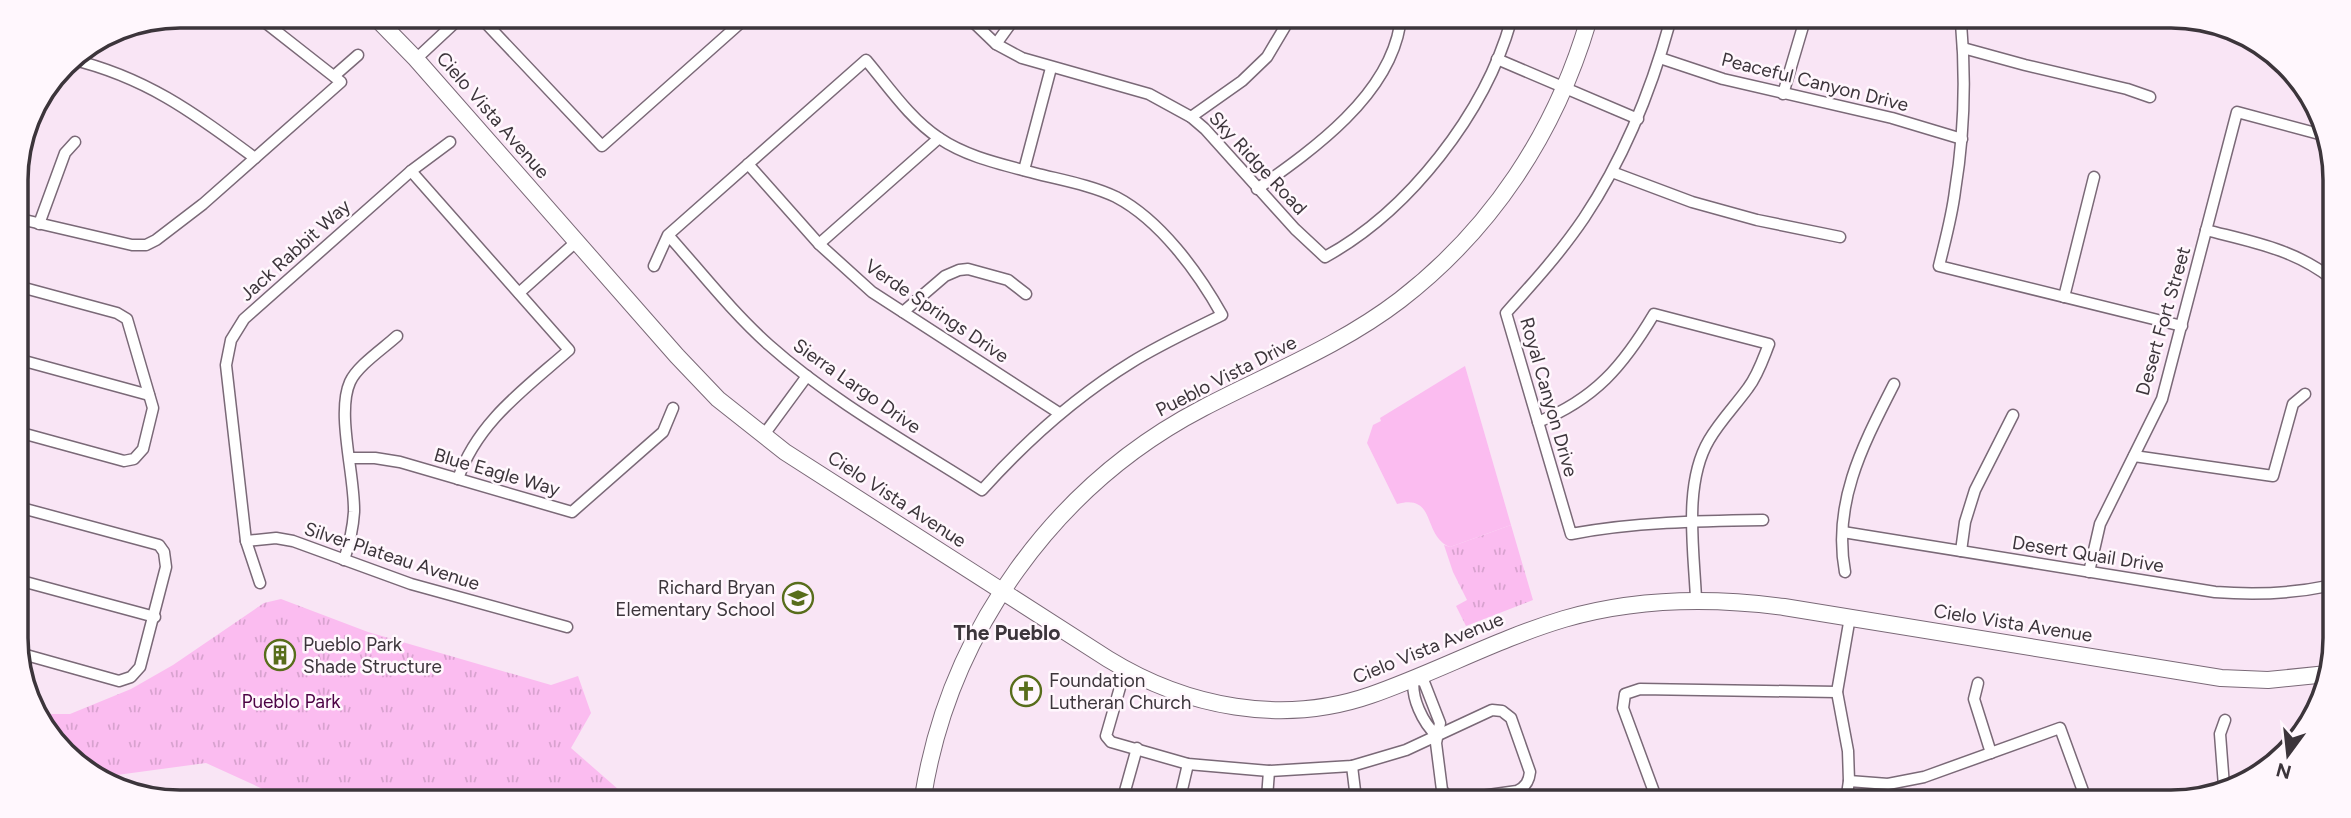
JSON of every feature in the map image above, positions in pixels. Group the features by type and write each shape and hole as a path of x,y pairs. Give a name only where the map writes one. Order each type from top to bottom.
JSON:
{"street":[{"path":"28,222 132,245 146,245 203,204 341,82 272,28"},
{"name":"Cielo Vista Avenue","path":"386,28 718,399 763,436 1002,592 1125,670 1160,687 1209,703 1245,709 1300,709 1352,701 1493,644 1566,619 1637,604 1696,599 1747,602 1850,617 2221,678 2268,680 2318,675"},
{"path":"416,59 449,28"},
{"path":"490,28 602,146 735,28"},
{"name":"Sky Ridge Road","path":"979,28 996,44 1022,58 1150,94 1191,117 1295,229 1325,257 1377,223 1421,179 1476,102 1497,59"},
{"path":"996,44 1008,28"},
{"path":"1191,117 1242,81 1267,57 1285,28"},
{"path":"1257,189 1331,135 1384,67 1400,28"},
{"path":"1508,28 1497,59 1638,119"},
{"name":"Pueblo Vista Drive","path":"925,790 956,677 1002,592 1027,555 1062,515 1127,456 1202,408 1347,336 1387,310 1429,277 1505,194 1547,127 1565,88 1586,28"},
{"name":"Royal Canyon Drive","path":"1668,28 1638,119 1612,172 1584,218 1546,269 1506,313 1571,534 1602,528 1694,521"},
{"path":"1783,94 1803,28"},
{"path":"1961,28 1962,139 1955,193 1939,265 2182,326"},
{"path":"1963,48 2150,97"},
{"path":"334,76 358,54"},
{"name":"Peaceful Canyon Drive","path":"1660,58 1723,79 1892,118 1962,139"},
{"path":"654,266 668,234 866,60 923,125 939,138 971,156 1087,186 1115,197 1139,212 1203,281 1222,315 1134,361 1059,413"},
{"path":"83,64 144,84 191,110 255,158"},
{"path":"1024,170 1051,68"},
{"name":"Desert Fort Street","path":"2089,572 2100,524 2162,399 2237,113 2315,133"},
{"path":"819,244 939,138"},
{"path":"39,225 65,153 75,142"},
{"name":"Jack Rabbit Way","path":"260,583 246,541 226,365 231,340 244,318 411,171 450,142"},
{"name":"Verde Springs Drive","path":"748,164 819,244 872,292 1059,413"},
{"path":"411,171 569,350 478,436 458,479"},
{"path":"1612,172 1692,202 1756,220 1839,237"},
{"path":"2064,297 2094,177"},
{"path":"2206,230 2290,252 2323,272"},
{"name":"Sierra Largo Drive","path":"668,234 743,319 807,376 982,491 1009,460 1059,413"},
{"path":"519,293 577,242"},
{"path":"903,313 945,276 960,270 968,269 1008,280 1026,294"},
{"path":"28,289 117,313 127,319 153,408 143,449 134,459 124,461 28,435"},
{"path":"1538,422 1566,411 1610,377 1634,347 1654,314 1769,344 1749,387 1707,443 1693,483 1696,599"},
{"path":"344,560 354,512 345,403 350,382 357,372 397,336"},
{"path":"28,362 149,395"},
{"path":"763,436 807,376"},
{"path":"1844,572 1843,532 1849,485 1859,454 1894,384"},
{"path":"2134,456 2273,477 2293,404 2305,394"},
{"name":"Blue Eagle Way","path":"350,458 400,462 572,512 663,432 673,408"},
{"path":"1961,551 1965,522 1975,491 2012,415"},
{"path":"28,510 159,545 164,552 166,567 140,667 131,677 119,681 29,656"},
{"path":"1694,521 1763,520"},
{"name":"Desert Quail Drive","path":"1843,532 2215,592 2252,595 2294,593 2323,587"},
{"name":"Silver Plateau Avenue","path":"246,541 276,538 293,541 411,584 566,627"},
{"path":"28,583 155,617"},
{"path":"1848,790 1848,751 1837,692 1850,617"},
{"path":"1125,670 1106,736 1111,741 1188,764 1269,771 1352,766 1406,750 1492,710 1503,710 1511,718 1530,772 1527,783 1518,790"},
{"path":"1437,736 1427,727 1412,688 1414,677 1424,682 1440,723 1436,743 1442,790"},
{"path":"1978,683 1974,699 1991,753"},
{"path":"1653,790 1623,708 1625,694 1640,689 1837,692"},
{"path":"1420,708 1432,703"},
{"path":"2224,780 2220,734 2225,720"},
{"path":"1849,782 1888,784 1924,777 2060,728 2083,790"},
{"path":"1125,790 1137,748"},
{"path":"1182,790 1188,764"},
{"path":"1352,766 1355,790"},
{"path":"1268,790 1269,771"}],"green space":[{"path":"1465,366 1511,525 1450,547 1441,542 1424,510 1418,505 1410,502 1397,504 1367,443 1373,425 1381,421 1380,418"},
{"path":"1511,525 1533,600 1466,626 1456,606 1467,600 1453,572 1444,545 1450,547"},
{"name":"Pueblo Park","path":"281,599 368,632 551,685 578,676 591,713 571,748 619,790 265,790 206,763 116,775 80,752 49,714 70,714 131,689 173,665 264,603"}],"place":[{"name":"Richard Bryan Elementary School","path":"798,598"},
{"name":"Pueblo Park Shade Structure","path":"280,655"},
{"name":"Foundation Lutheran Church","path":"1026,691"}],"district":[{"name":"The Pueblo","path":"1007,632"}]}
